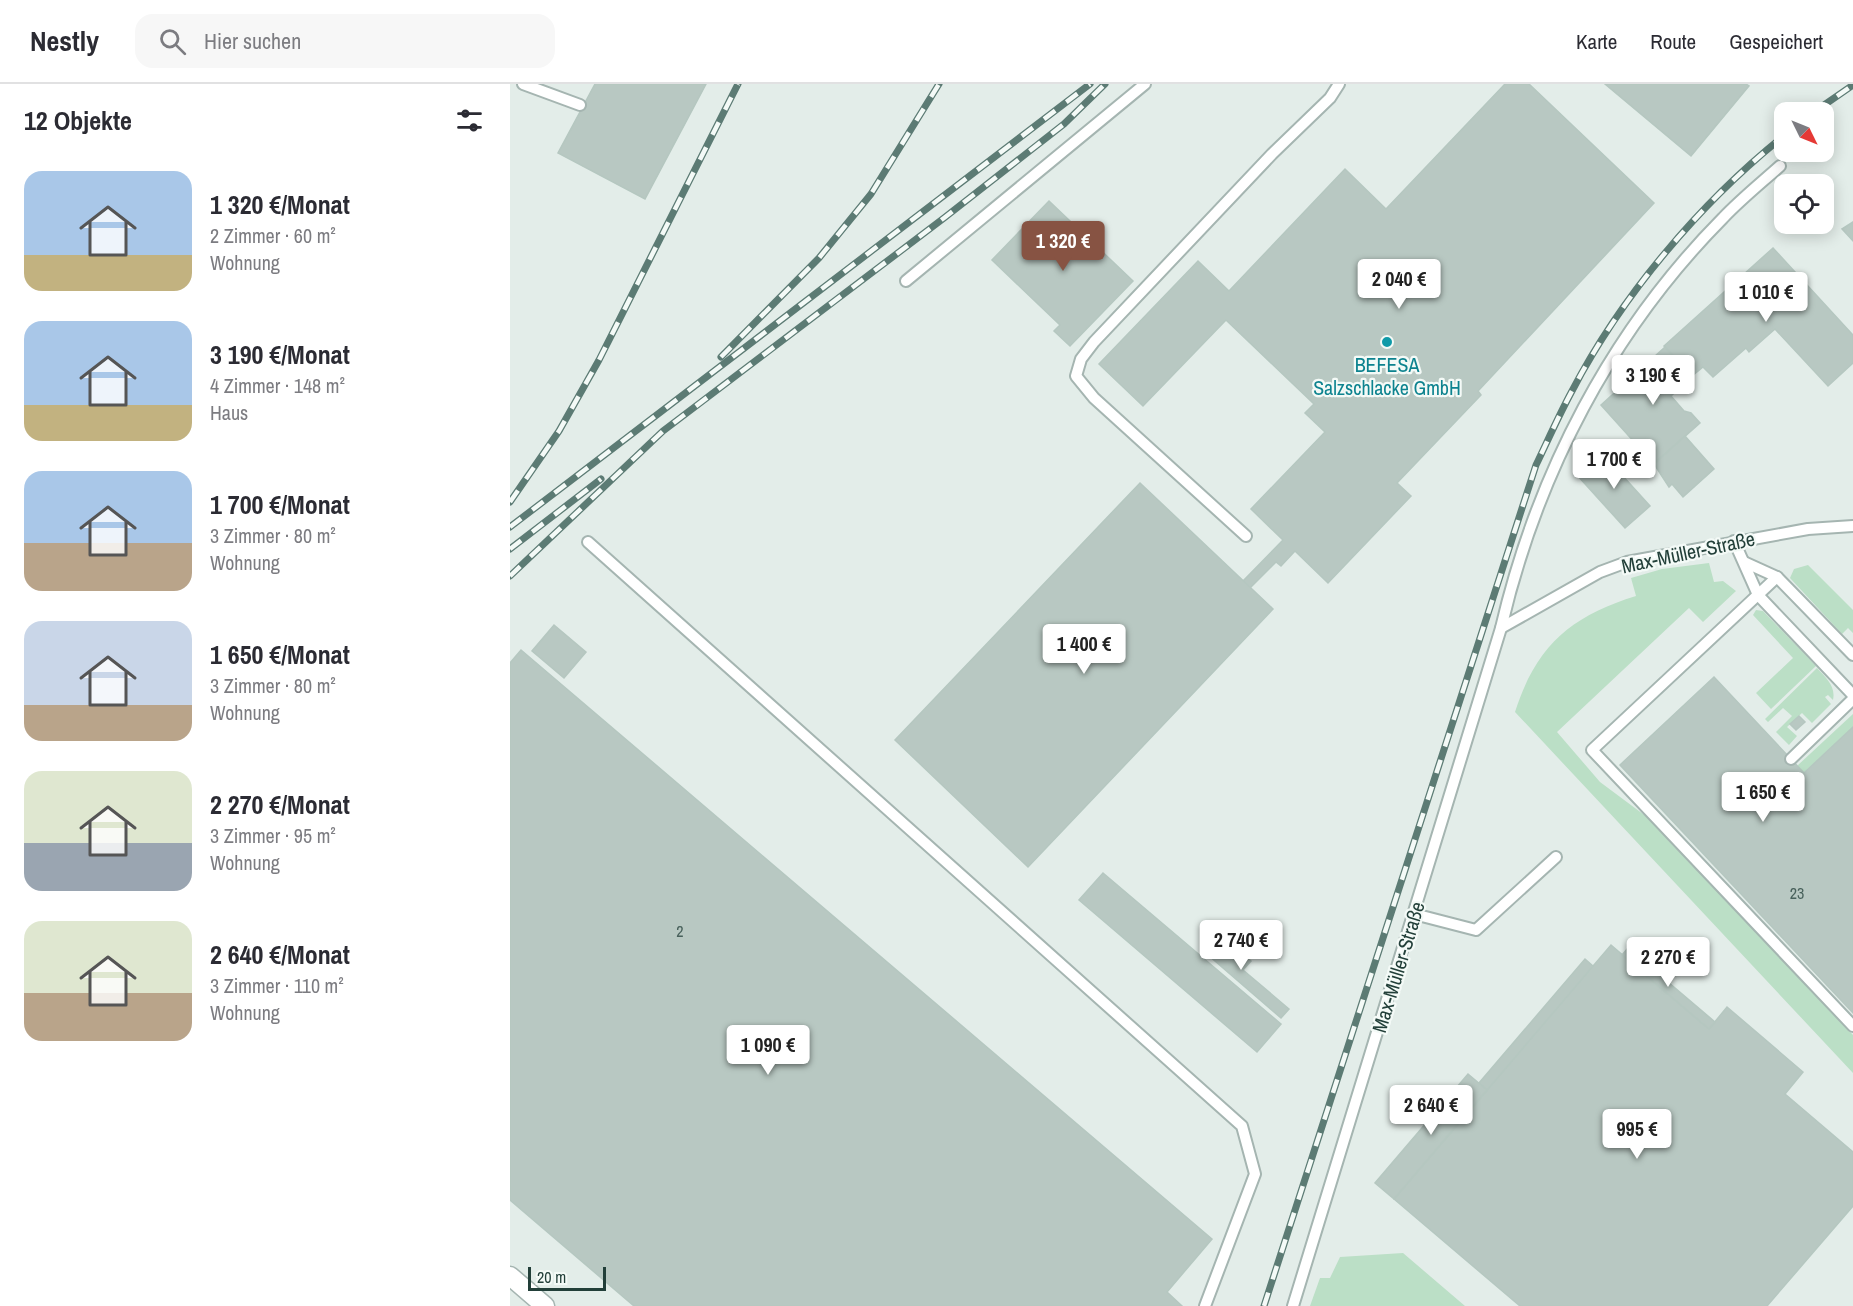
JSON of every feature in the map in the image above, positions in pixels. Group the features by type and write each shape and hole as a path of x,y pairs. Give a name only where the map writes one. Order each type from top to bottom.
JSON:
{"street":[{"path":"510,1276 545,1306"}],"lane":[{"path":"523,84 580,105"},
{"path":"906,281 1145,84"},
{"path":"1246,537 1094,398 1076,376 1082,359 1094,342 1272,154 1330,98 1339,84"},
{"name":"Max-Müller-Straße","path":"1293,1306 1502,628 1513,579 1551,471 1610,360 1684,260 1723,217 1780,166"},
{"name":"Max-Müller-Straße","path":"1502,628 1609,568 1627,562 1808,529 1853,526"},
{"path":"1734,541 1758,595 1853,697 1791,759"},
{"path":"588,542 1242,1126 1255,1174 1205,1306"},
{"path":"1744,562 1777,578 1853,655"},
{"path":"1777,578 1592,750 1853,1026"},
{"path":"1414,914 1476,930 1556,857"}],"green space":[{"path":"1709,563 1714,582 1723,581 1736,591 1703,622 1689,608 1557,732 1600,782 1647,817 1853,1035 1853,1073 1515,712 1534,669 1545,652 1575,624 1593,613 1636,596 1631,578 1662,569"},
{"path":"1808,565 1853,610 1853,633 1848,628 1842,634 1790,578 1794,569"},
{"path":"1756,610 1763,611 1816,666 1771,709 1756,693 1793,658 1753,615"},
{"path":"1817,668 1832,686 1833,700 1828,695 1825,697 1831,704 1812,723 1802,713 1787,727 1797,736 1789,745 1776,732 1792,716 1783,708 1768,722 1765,719"},
{"path":"1853,714 1853,727 1804,773 1797,766"},
{"path":"1403,1253 1465,1306 1310,1306 1320,1278 1330,1278 1340,1257"}],"building":[{"path":"595,84 706,84 645,199 558,153"},
{"name":"BEFESA Salzschlacke GmbH","path":"1505,84 1529,84 1654,203 1478,391 1481,395 1397,483 1411,496 1328,583 1295,551 1281,566 1276,562 1250,588 1243,581 1283,540 1251,509 1325,432 1305,413 1314,404 1226,320 1143,406 1099,364 1198,261 1229,291 1345,169 1386,209"},
{"path":"1605,84 1746,84 1749,86 1691,156"},
{"path":"1049,201 1133,281 1070,346 1054,331 1060,325 992,260"},
{"path":"1853,222 1853,241 1842,229"},
{"path":"1773,248 1853,335 1853,363 1828,386 1775,329 1749,352 1746,348 1713,377 1703,367 1692,376 1664,346"},
{"path":"1665,347 1692,376 1671,396 1684,411 1691,413 1700,423 1654,464 1601,405"},
{"path":"1685,436 1714,469 1683,497 1672,484 1669,487 1654,464"},
{"path":"1602,453 1650,506 1625,528 1577,475"},
{"path":"1140,483 1273,609 1028,867 895,740"},
{"path":"554,625 586,652 564,678 532,651"},
{"path":"521,650 1212,1239 1167,1292 1182,1306 634,1306 510,1200 510,663"},
{"path":"1714,677 1804,773 1853,727 1853,1013 1620,765"},
{"path":"1799,716 1805,722 1796,730 1790,724"},
{"path":"1103,873 1281,1024 1257,1052 1079,900"},
{"path":"1216,932 1251,961 1243,970 1289,1009 1281,1018 1201,949"},
{"path":"1611,945 1709,1029 1727,1007 1803,1072 1785,1094 1853,1152 1853,1206 1767,1306 1520,1306 1394,1199"},
{"path":"1628,948 1715,1022 1709,1029 1622,955"},
{"path":"1585,959 1593,966 1487,1090 1479,1083"},
{"path":"1468,1074 1487,1090 1394,1199 1375,1183"}],"railway":[{"path":"510,502 559,431 599,360 738,84"},
{"path":"721,357 819,258 871,194 939,84"},
{"path":"510,527 1090,84"},
{"path":"510,576 663,431 1064,124 1105,84"},
{"path":"1828,102 1853,85"},
{"path":"1264,1306 1536,465 1567,400 1592,355 1639,285 1694,220 1723,190 1774,144"},
{"path":"510,549 601,479"}],"place":[{"name":"BEFESA Salzschlacke GmbH","path":"1387,342"}]}
